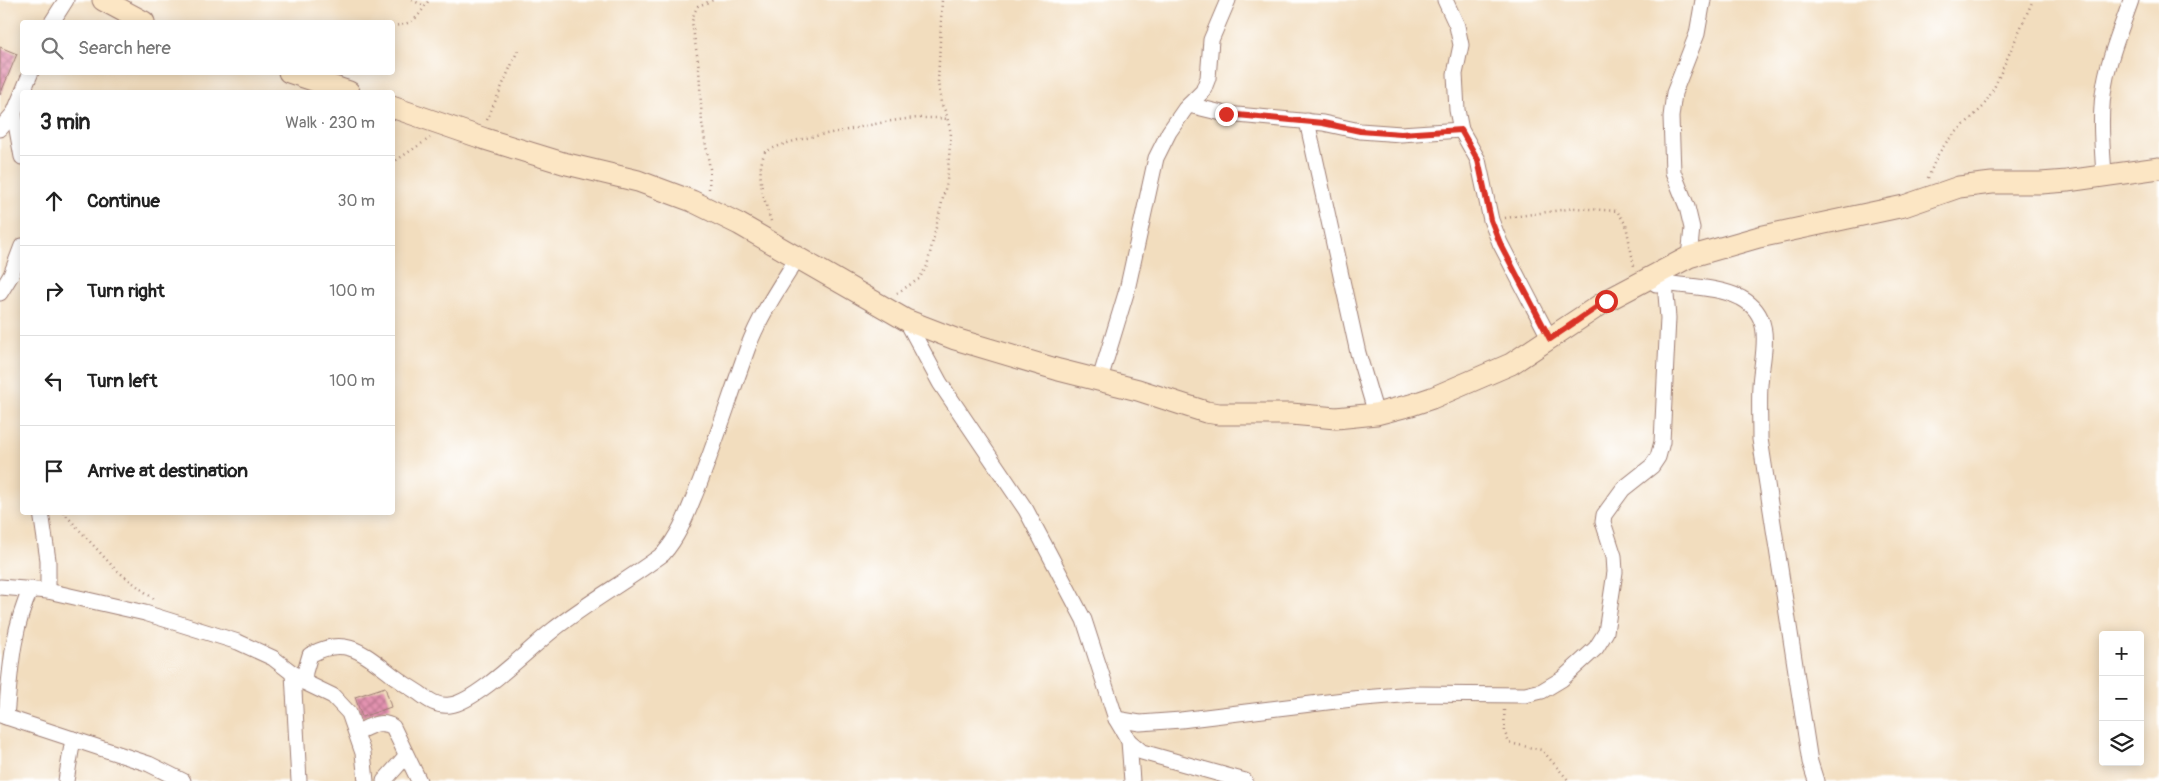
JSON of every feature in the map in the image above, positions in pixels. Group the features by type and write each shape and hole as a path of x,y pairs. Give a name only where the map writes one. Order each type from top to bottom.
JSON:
{"street":[{"path":"53,20 66,0"},
{"path":"103,0 125,6 142,20"},
{"path":"1100,379 1127,290 1156,158 1169,132 1189,105 1203,91 1208,78 1211,40 1228,0"},
{"path":"1445,0 1456,26 1461,45 1455,74 1457,110 1461,130 1478,160 1491,220 1522,288 1550,339"},
{"path":"1689,257 1692,228 1687,207 1673,172 1671,117 1674,93 1697,34 1703,0"},
{"path":"2104,175 2101,131 2105,83 2114,46 2131,0"},
{"path":"24,90 30,75"},
{"path":"298,75 344,90"},
{"path":"0,129 14,113 20,99"},
{"path":"1189,105 1226,114 1307,121 1360,131 1401,134 1461,130"},
{"path":"395,108 480,137 589,170 638,181 707,208 798,257 906,320 955,339 1059,370 1100,379 1194,409 1219,414 1291,414 1336,418 1376,414 1441,394 1511,364 1606,301 1689,257 1759,237 1829,223 1919,201 1960,187 1992,182 2041,183 2067,181 2159,168"},
{"path":"14,113 20,146"},
{"path":"1307,121 1358,353 1376,414"},
{"path":"0,293 11,275 20,251"},
{"path":"299,781 298,678 305,672 310,655 322,648 349,646 371,658 418,693 439,705 460,704 504,672 553,630 663,554 675,541 690,508 707,466 749,344 766,310 798,257"},
{"path":"1637,285 1665,283 1725,292 1752,305 1764,324 1766,335 1760,387 1760,439 1810,762 1816,781"},
{"path":"1116,719 1140,723 1180,720 1352,699 1413,694 1525,695 1542,691 1562,680 1596,648 1606,632 1615,572 1614,556 1603,522 1604,515 1623,489 1652,466 1658,457 1662,442 1668,318 1665,283"},
{"path":"906,320 940,383 1026,510 1084,620 1116,719 1129,741 1142,752 1245,781"},
{"path":"41,515 48,560 48,591"},
{"path":"0,587 31,588 48,591 145,613 255,648 273,658 298,678 341,702 349,713 357,732 363,753 366,781"},
{"path":"31,588 21,609 3,716 149,764 183,781"},
{"path":"357,732 377,724 386,723 393,727 419,781"},
{"path":"66,781 73,739"},
{"path":"1129,741 1132,781"},
{"path":"384,781 406,756"}],"path":[{"path":"412,0 425,6"},
{"path":"395,25 411,22 420,15 429,0"},
{"path":"707,208 710,169 702,123 699,68 692,22 694,12 698,6 713,0"},
{"path":"872,300 891,296 919,279 927,266 947,181 951,142 948,119 938,92 942,0"},
{"path":"1919,201 1937,156 1948,140 1983,107 1994,88 2033,0"},
{"path":"480,137 518,50"},
{"path":"773,226 762,186 761,161 765,152 807,138 890,120 918,117 948,119"},
{"path":"395,161 448,126"},
{"path":"1491,220 1575,208 1617,210 1626,225 1637,285"},
{"path":"66,515 115,569 159,602 174,623"},
{"path":"1503,696 1505,733 1508,743 1542,750 1570,781"}],"building":[{"path":"0,47 17,54 0,95"},
{"path":"385,687 391,707 362,717 355,697"}],"route":[{"path":"1226,114 1307,121 1360,131 1401,134 1461,130 1478,160 1491,220 1500,243 1550,339 1606,301"}]}
